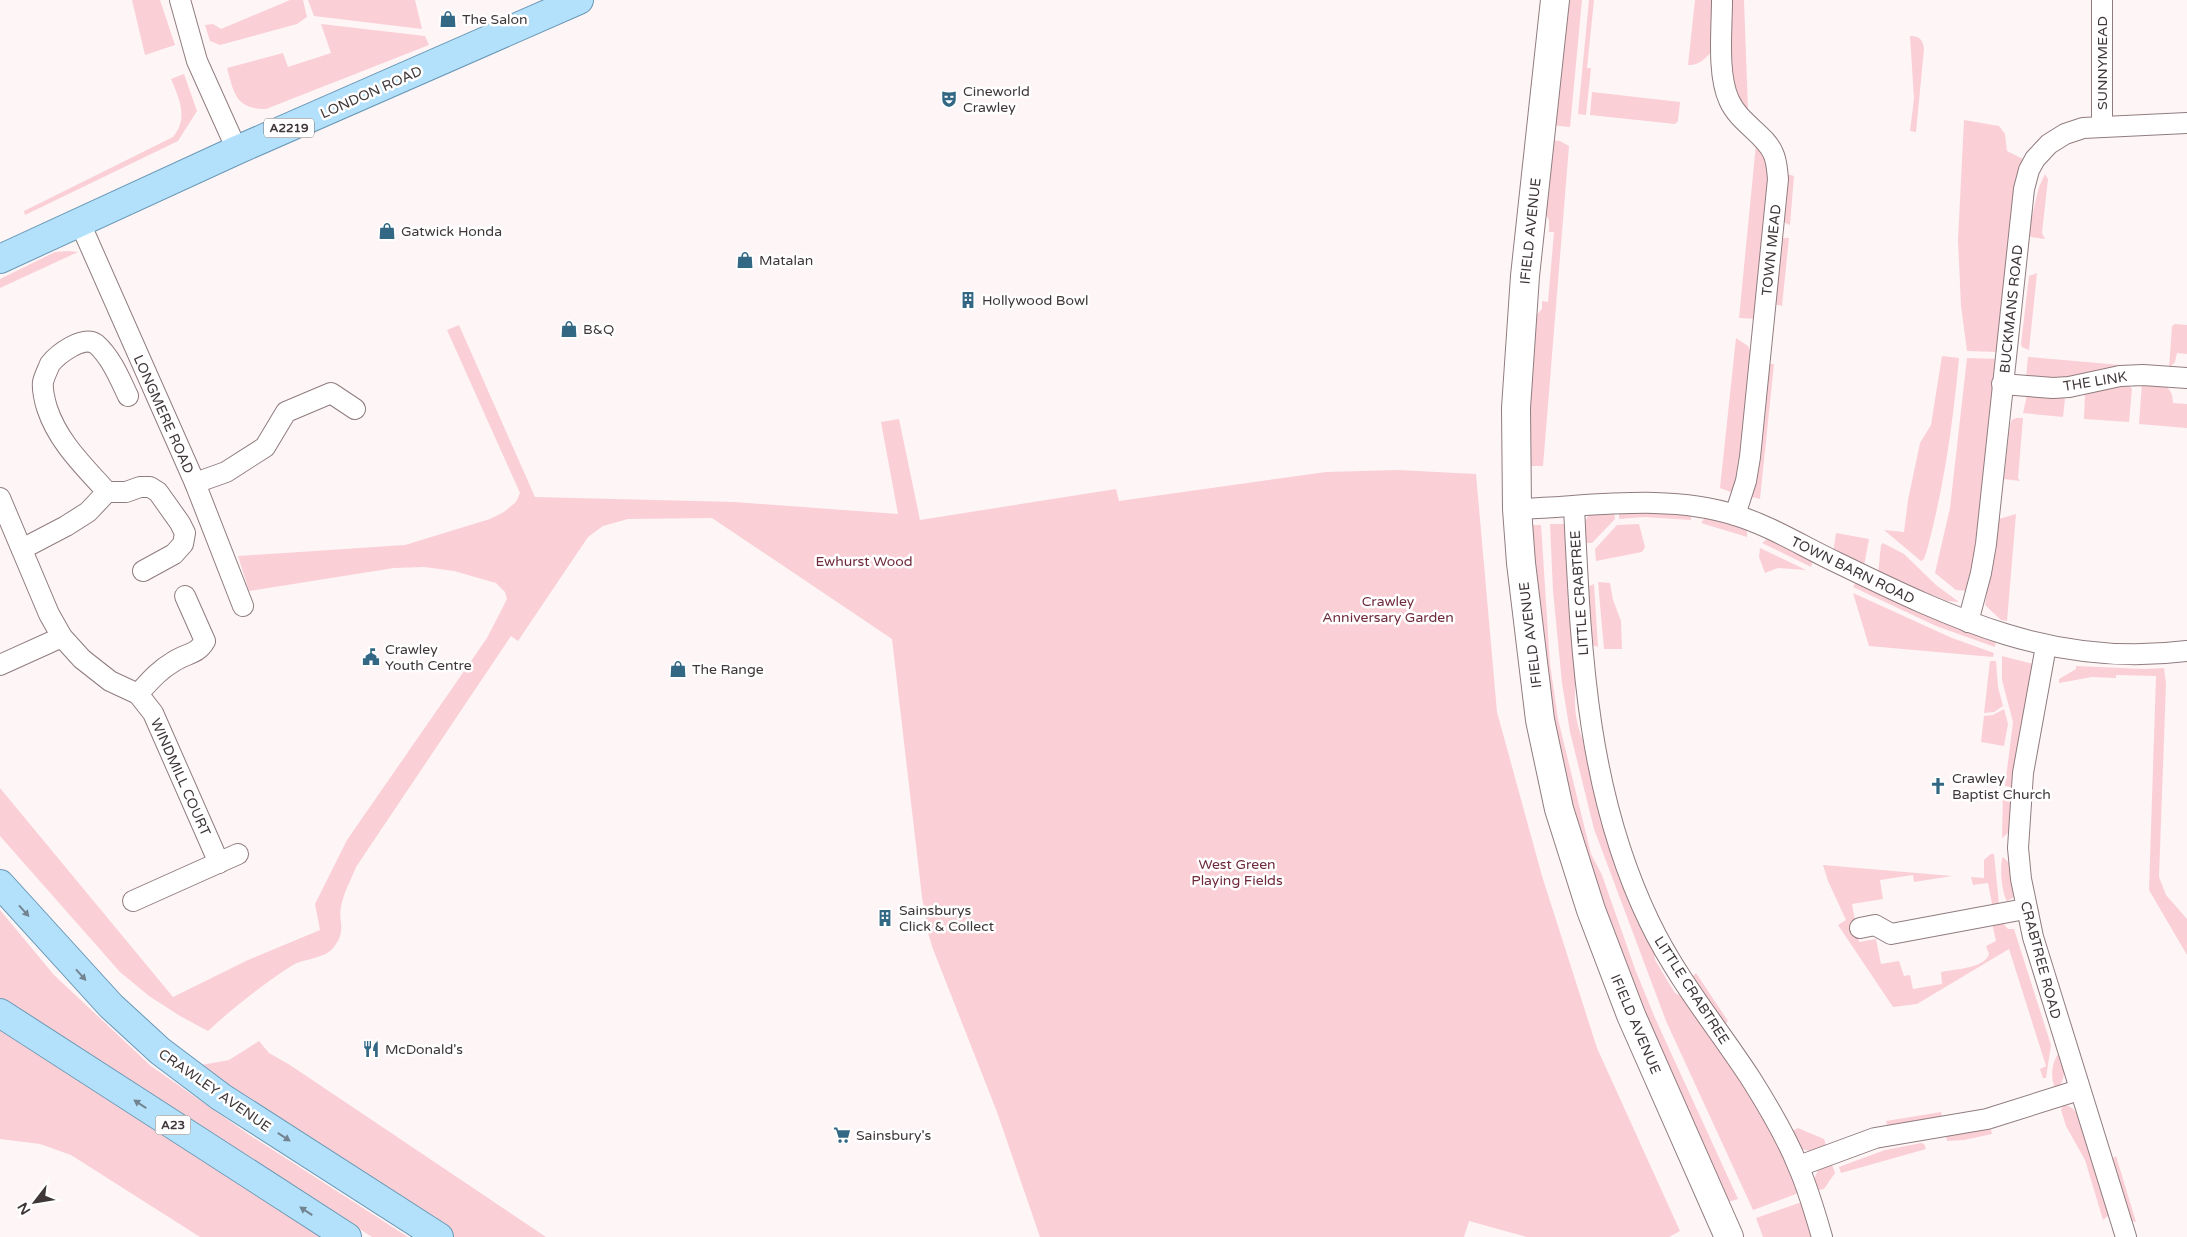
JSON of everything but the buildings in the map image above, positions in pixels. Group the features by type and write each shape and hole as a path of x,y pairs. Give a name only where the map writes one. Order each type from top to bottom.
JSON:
{"main road":[{"name":"LONDON ROAD","path":"0,259 237,150 579,0"},
{"name":"CRAWLEY AVENUE","path":"0,884 90,985 160,1051 221,1097 439,1237"},
{"name":"A23","path":"0,1013 347,1237"}],"street":[{"path":"180,0 197,61 237,150"},
{"name":"IFIELD AVENUE","path":"1555,0 1519,341 1516,408 1517,509 1521,563 1540,720 1559,808 1591,910 1631,1015 1729,1237"},
{"name":"TOWN MEAD","path":"1722,0 1723,68 1728,98 1736,113 1768,144 1773,152 1778,179 1750,458 1746,481 1735,515"},
{"name":"SUNNYMEAD","path":"2102,0 2102,127"},
{"name":"BUCKMANS ROAD","path":"1968,622 1981,573 1986,544 2024,188 2029,170 2049,144 2065,134 2083,128 2187,123"},
{"name":"LONGMERE ROAD","path":"80,223 195,483 243,606"},
{"path":"107,492 70,451 56,428 46,407 43,383 51,364 68,348 85,341 95,344 115,369 128,396"},
{"name":"THE LINK","path":"2002,384 2053,388 2069,387 2120,376 2143,375 2187,378"},
{"path":"195,483 226,472 265,447 286,412 330,393 354,409"},
{"path":"22,549 88,512 107,492 126,492 140,487 150,487 158,492 180,522 185,533 183,544 174,554 143,571"},
{"name":"WINDMILL COURT","path":"0,498 49,614 62,637 82,659 110,681 138,694 153,713 220,862"},
{"name":"TOWN BARN ROAD","path":"1517,509 1657,503 1685,505 1735,515 1781,535 1925,605 1991,631 2046,646 2077,650 2138,654 2187,651"},
{"name":"LITTLE CRABTREE","path":"1574,507 1588,707 1600,777 1614,833 1636,891 1667,956 1751,1080 1784,1136 1799,1166 1822,1237"},
{"path":"138,694 152,677 174,661 200,650 205,641 185,596"},
{"path":"0,665 62,637"},
{"name":"CRABTREE ROAD","path":"2046,646 2023,773 2019,813 2018,848 2025,909 2078,1090 2126,1237"},
{"path":"133,901 238,854"},
{"path":"1860,928 1875,925 1891,934 2025,909"},
{"path":"1799,1166 1875,1138 1986,1119 2078,1090"}],"green space":[{"path":"132,0 160,0 175,45 145,55"},
{"path":"290,0 303,0 307,17 297,24 220,45 210,41 205,25 213,24 221,29"},
{"path":"308,0 415,0 422,29 314,16"},
{"path":"1563,0 1582,0 1570,127 1550,125"},
{"path":"1589,0 1594,0 1587,68 1591,68 1586,115 1578,114"},
{"path":"1695,0 1716,0 1713,50 1699,63 1688,65"},
{"path":"1729,0 1744,0 1748,110 1735,92"},
{"path":"321,24 425,36 429,45 266,109 242,103 232,85 227,68 283,53 288,67 331,53"},
{"path":"1910,36 1920,39 1924,49 1916,132 1910,131 1914,99"},
{"path":"184,74 197,111 178,141 25,215 24,211 173,137 181,123 182,116 171,79"},
{"path":"1592,92 1680,102 1678,121 1675,124 1590,115"},
{"path":"1964,120 1999,126 2005,134 2007,151 2027,161 1997,352 1967,351 1961,306 1958,240"},
{"path":"1550,140 1560,141 1569,146 1543,466 1528,466 1532,320 1542,309 1542,301 1548,302 1554,232 1549,232 1549,220 1542,208"},
{"path":"1756,144 1770,159 1757,319 1739,318"},
{"path":"1787,174 1794,176 1790,225 1783,222"},
{"path":"2045,174 2048,179 2042,233 2045,239 2031,237 2028,232 2039,187"},
{"path":"1781,238 1789,238 1782,306 1774,304"},
{"path":"55,252 78,252 0,288 0,279"},
{"path":"2037,273 2029,350 2022,347 2021,344 2029,276"},
{"path":"2175,324 2187,325 2187,354 2177,353 2175,362 2169,368 2172,326"},
{"name":"West Green Playing Fields","path":"459,325 535,497 735,502 898,514 881,422 899,419 920,520 1116,489 1119,501 1326,472 1398,470 1476,474 1497,712 1542,876 1597,1048 1680,1231 1669,1237 1527,1237 1469,1221 1464,1237 1040,1237 997,1112 928,933 922,897 892,639 712,518 628,519 603,526 588,537 518,641 511,636 356,867 342,902 340,936 330,951 293,965 282,972 249,996 208,1031 149,996 120,972 0,836 0,788 173,997 248,960 320,930 315,904 347,840 487,638 507,599 505,592 496,583 454,571 424,567 394,568 249,591 238,556 405,545 490,519 504,512 516,502 520,493 447,330"},
{"path":"1736,338 1748,346 1751,353 1740,467 1733,493 1720,488"},
{"path":"1942,356 1959,358 1957,382 1951,431 1938,503 1927,550 1924,559 1921,561 1884,530 1904,532 1908,500 1920,443 1931,425"},
{"path":"2028,357 2120,365 2121,368 2078,378 2026,379"},
{"path":"1967,358 2001,359 1981,532 1968,591 1956,590 1935,573 1950,508"},
{"path":"1767,364 1774,364 1760,499 1752,497"},
{"path":"2142,383 2164,386 2170,391 2173,403 2187,404 2187,428 2139,424"},
{"path":"2128,384 2132,389 2129,422 2084,419 2085,393"},
{"path":"2027,395 2063,397 2065,399 2063,417 2023,413"},
{"path":"2016,418 2023,418 2018,478 2020,481 2004,479 2010,424"},
{"path":"1614,511 1615,519 1592,543 1584,543 1584,525 1589,515"},
{"path":"1619,512 1691,513 1691,520 1644,517 1619,519"},
{"path":"2016,514 2007,621 2001,620 1985,605 1999,519"},
{"path":"1706,516 1747,528 1747,537 1701,523"},
{"path":"1550,524 1568,524 1578,668 1575,687 1575,707 1578,726 1653,941 1655,960 1675,993 1687,999 1748,1092 1775,1140 1798,1191 1796,1194 1753,1210 1666,1021 1594,829 1570,732 1562,683 1553,591"},
{"path":"1639,524 1645,547 1642,552 1596,561 1595,549 1617,525"},
{"path":"1532,525 1541,525 1550,664 1558,719 1591,854 1602,875 1635,969 1655,1018 1738,1199 1728,1202 1638,997 1591,871 1567,786 1550,700 1538,613"},
{"path":"1836,533 1869,539 1864,566 1833,553"},
{"path":"1768,538 1813,560 1811,567 1762,543"},
{"path":"1883,543 1904,554 1936,585 1959,602 1947,601 1933,595 1930,599 1878,574 1881,545"},
{"path":"1760,548 1806,570 1778,568 1765,573 1759,557"},
{"path":"1857,580 1996,639 1995,647 1936,626 1853,587"},
{"path":"1598,582 1610,583 1613,600 1621,621 1622,649 1604,649"},
{"path":"1594,584 1598,647 1590,644 1587,587"},
{"path":"1853,593 1952,638 1994,653 1993,657 1869,646"},
{"path":"2002,656 2033,664 2011,787 2005,786 2013,722 2002,680"},
{"path":"1990,661 1996,661 1998,687 2003,706 1994,712 1984,713"},
{"path":"2076,666 2164,668 2166,684 2159,877 2166,895 2187,919 2187,955 2149,890 2156,676 2116,675 2116,678 2092,677 2059,683 2059,679 2076,669"},
{"path":"2004,709 2008,724 2004,746 1981,742 1984,716 1993,715"},
{"path":"2009,792 2012,794 2010,828 2008,833 2002,838 2003,793"},
{"path":"1991,854 1994,854 1998,906 1992,904 1988,883 1973,885 1971,877 1984,878 1984,860"},
{"path":"2003,857 2010,864 2014,893 2014,897 2007,901 2002,879 2001,866"},
{"path":"1823,865 1952,876 1914,882 1913,875 1880,880 1883,899 1852,904 1859,942 1876,939 1881,964 1899,961 1904,976 1910,975 1913,989 1942,984 1941,972 1975,965 1986,959 1989,954 1986,946 1996,941 1992,923 2001,921 2008,929 2014,929 2051,1045 2046,1078 2043,1078 2040,1069 2046,1066 2009,949 1917,1004 1893,1007 1838,925 1846,920 1828,881"},
{"path":"0,910 54,975 151,1066 248,1134 408,1237 372,1237 0,999"},
{"path":"1696,973 1728,1021 1723,1027 1691,978"},
{"path":"0,1027 328,1237 200,1237 71,1155 40,1144 0,1139"},
{"path":"259,1041 269,1053 290,1065 546,1237 449,1237 196,1066 229,1060"},
{"path":"2059,1053 2064,1077 2056,1090 2052,1071 2054,1061"},
{"path":"2063,1106 2070,1107 2079,1116 2110,1214 2103,1220 2085,1160 2066,1126 2061,1110"},
{"path":"1941,1112 1941,1121 1888,1128 1886,1121"},
{"path":"1990,1126 1992,1134 1964,1140 1947,1141 1946,1134"},
{"path":"1798,1128 1824,1139 1827,1148 1815,1152 1801,1149 1790,1132"},
{"path":"1924,1144 1926,1149 1841,1173 1839,1167 1885,1150"},
{"path":"2116,1156 2136,1222 2130,1221 2111,1160"},
{"path":"1831,1162 1835,1173 1824,1189 1815,1191 1815,1177 1817,1173 1822,1167"},
{"path":"1802,1203 1813,1237 1763,1237 1756,1218"}],"place":[{"name":"The Salon","path":"448,19"},
{"name":"Cineworld Crawley","path":"949,99"},
{"name":"Gatwick Honda","path":"387,231"},
{"name":"Matalan","path":"745,260"},
{"name":"Hollywood Bowl","path":"968,300"},
{"name":"B&Q","path":"569,329"},
{"name":"Crawley Youth Centre","path":"371,657"},
{"name":"The Range","path":"678,669"},
{"name":"Crawley Baptist Church","path":"1938,786"},
{"name":"Sainsburys Click & Collect","path":"885,918"},
{"name":"McDonald's","path":"371,1049"},
{"name":"Sainsbury's","path":"842,1135"}],"park label":[{"name":"Ewhurst Wood","path":"864,561"},
{"name":"Crawley Anniversary Garden","path":"1388,610"}]}
